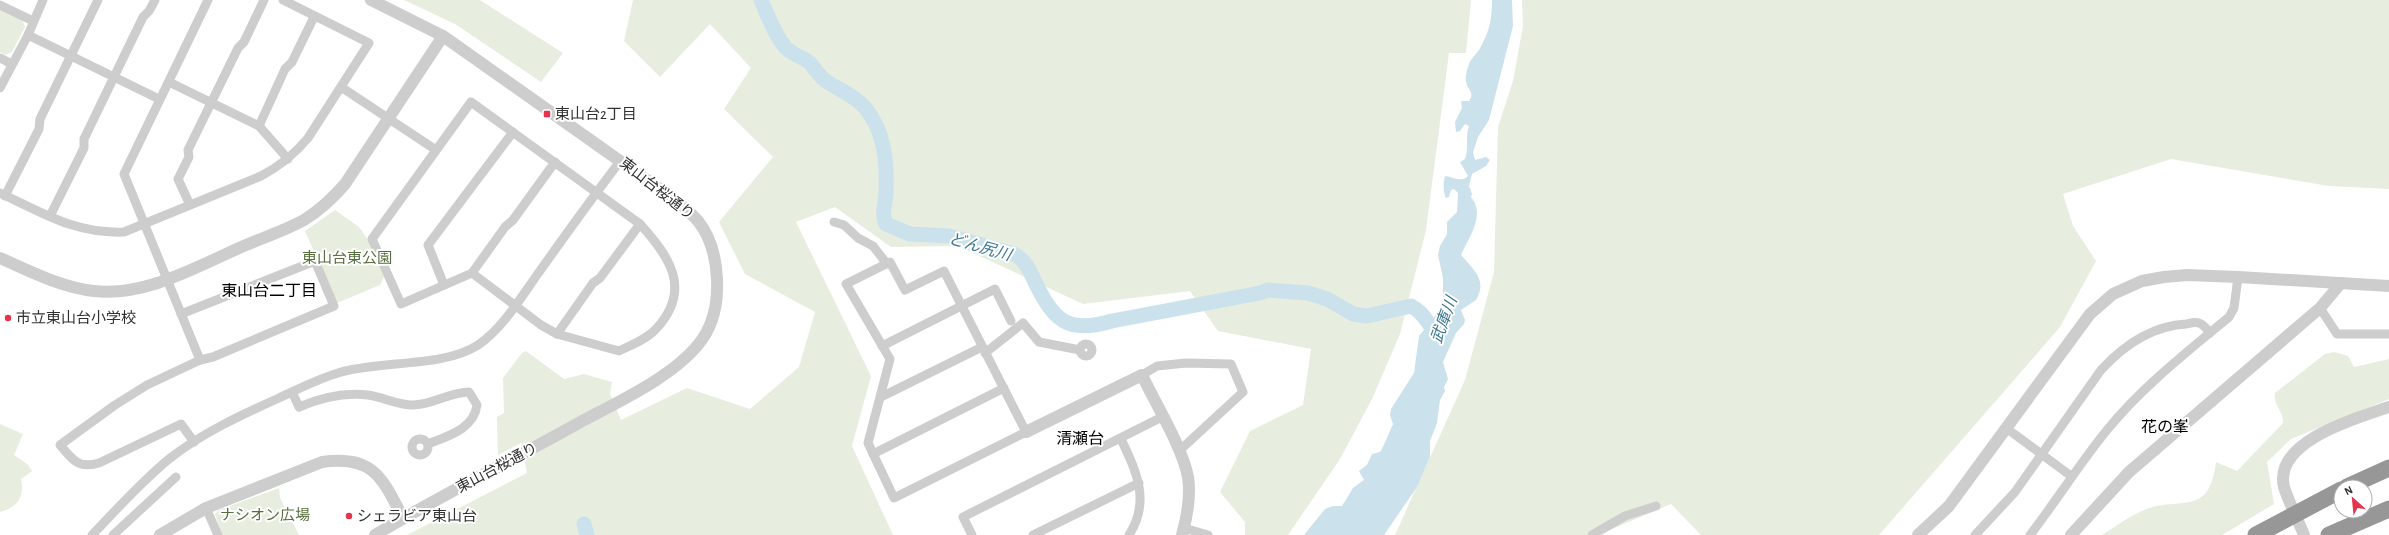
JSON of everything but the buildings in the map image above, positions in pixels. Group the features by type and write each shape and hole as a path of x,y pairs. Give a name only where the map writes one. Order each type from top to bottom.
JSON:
{"highway":[{"path":"2363,479 2389,468"},
{"path":"2256,535 2333,494"},
{"path":"2329,535 2389,509"}],"street":[{"path":"0,88 28,35 43,0"},
{"path":"98,0 40,119 39,129 3,195 78,228 102,232 124,232 262,176 288,159 308,138 369,43 314,17 283,0"},
{"path":"50,216 84,148 84,139 114,76 143,18 155,0"},
{"path":"200,360 146,224 124,174 208,0"},
{"path":"190,205 178,179 189,157 188,150 238,48 244,42 264,0"},
{"name":"東山台桜通り","path":"370,0 443,36 621,160 678,202 698,221 711,247 716,271 715,303 711,322 703,338 686,357 634,393 511,461 403,518 375,535"},
{"path":"0,5 33,21"},
{"path":"259,126 285,69 292,62 314,17"},
{"path":"28,35 159,99"},
{"path":"0,258 66,286 95,291 121,291 142,287 167,278 303,220 329,203 345,184 390,119 443,36"},
{"path":"0,58 12,64"},
{"path":"169,82 259,126 288,159"},
{"path":"341,87 436,150"},
{"path":"472,273 515,306 557,334 620,351 656,330 668,313 674,295 674,279 670,263 661,247 640,224 597,191 471,102 372,239 401,304 472,273 555,162"},
{"path":"444,285 428,246 513,132"},
{"path":"92,535 140,485 170,458 194,442 244,414 338,373 461,353 477,346 490,335 515,306 597,191 621,160"},
{"path":"834,222 844,224 858,238 873,246 887,264"},
{"path":"557,334 593,283 600,278 640,224"},
{"path":"181,314 315,261 334,306 213,357 200,360 141,389 115,405 60,445 74,461 86,466 99,463 181,424 194,442"},
{"path":"1026,432 944,270 905,290 890,262 846,284 890,359 868,443 894,498 1142,375 1157,366 1186,364 1231,364 1243,392 1179,451"},
{"path":"1918,535 1949,506 2090,314 2113,294 2142,281 2187,275 2389,286"},
{"path":"2030,535 2071,476 2136,398 2229,317 2234,308 2238,277"},
{"path":"2071,535 2129,472 2320,308 2341,283"},
{"path":"882,346 995,289 1011,321"},
{"path":"2320,308 2337,334 2389,334"},
{"path":"881,397 984,350 1024,323 1039,342 1080,350"},
{"path":"1975,535 2015,492 2101,370 2117,353 2134,342 2159,330 2182,324 2202,324 2210,333"},
{"path":"1142,375 1179,451 1188,477 1187,516 1183,532 1208,535"},
{"path":"873,454 1004,388"},
{"path":"292,392 299,407 320,398 342,395 368,395 393,403 413,405 459,392 469,392 478,405 476,414 468,425 449,436 428,444"},
{"path":"2304,535 2284,486 2284,474 2288,461 2295,451 2339,425 2389,407"},
{"path":"972,535 963,517 1121,439 1162,417"},
{"path":"2006,428 2071,476"},
{"path":"1121,439 1137,474 1140,500 1137,523 1129,535"},
{"path":"160,535 206,508 322,462 341,459 360,462 378,476 403,518"},
{"path":"113,535 176,477"},
{"path":"1033,535 1138,483"},
{"path":"1592,535 1625,516 1656,506"},
{"path":"206,508 218,535"},
{"path":"100,526 110,535"}],"green space":[{"path":"404,0 480,0 563,53 541,82 455,24"},
{"path":"633,0 1471,0 1466,53 1449,53 1426,230 1400,334 1372,399 1340,459 1288,535 1245,535 1245,522 1220,492 1250,431 1303,405 1311,349 1218,331 1190,291 1083,304 958,246 891,247 835,207 796,222 871,376 852,446 893,535 407,535 527,473 521,443 498,455 497,417 504,413 503,378 522,353 526,351 564,379 584,374 612,382 610,394 621,420 687,388 750,409 799,367 815,312 745,274 719,222 773,157 724,109 751,68 710,24 660,77 624,41"},
{"path":"1522,0 2389,0 2389,189 2329,186 2171,159 2063,194 2073,226 2096,261 2060,327 1879,535 1701,535 1671,504 1598,535 1395,535 1465,380 1494,272 1498,127 1513,81 1523,26"},
{"path":"0,9 22,19 25,27 12,52 5,55 0,52"},
{"name":"東山台東公園","path":"335,210 359,227 368,240 384,277 380,285 337,303 305,231"},
{"path":"2334,352 2348,356 2354,367 2389,359 2389,399 2291,439 2267,462 2274,504 2222,535 2102,535 2142,511 2156,506 2190,502 2199,499 2207,492 2212,480 2216,462 2237,471 2283,423 2275,393 2325,354"},
{"path":"0,424 23,434 14,455 27,464 32,471 21,479 21,496 15,505 0,512"},
{"name":"ナシオン広場","path":"279,488 280,498 299,535 222,535 215,514 219,510"}],"water":[{"name":"武庫川","path":"1492,0 1512,0 1513,26 1489,120 1478,137 1473,152 1475,160 1486,157 1490,160 1486,166 1472,174 1469,186 1472,194 1471,197 1477,211 1477,219 1461,255 1478,275 1480,286 1476,300 1461,310 1465,320 1464,324 1456,333 1443,362 1448,379 1444,387 1445,391 1440,400 1437,423 1430,441 1430,457 1417,487 1384,535 1304,535 1325,509 1333,506 1342,506 1353,488 1364,480 1359,471 1367,465 1372,454 1380,452 1382,449 1393,424 1390,415 1391,409 1414,373 1419,336 1439,311 1443,298 1443,278 1438,255 1440,246 1447,234 1447,222 1457,212 1458,193 1454,189 1451,190 1449,197 1446,198 1444,179 1445,176 1463,179 1468,176 1460,162 1465,159 1467,151 1467,134 1469,126 1465,124 1460,131 1456,132 1455,122 1462,108 1461,101 1469,101 1471,98 1471,93 1466,82 1466,73 1470,62 1479,50 1488,32 1491,20"}],"waterway":[{"name":"どん尻川","path":"761,0 775,32 786,48 810,63 819,75 826,81 856,99 867,109 871,116 880,134 886,164 886,195 884,213 886,224 910,234 949,236 1014,254 1026,265 1048,305 1055,314 1063,320 1072,324 1083,326 1096,325 1260,293 1268,290 1308,293 1327,299 1353,314 1367,316 1411,306 1423,315 1438,335"},
{"path":"584,524 587,535"}],"place":[{"name":"東山台2丁目","path":"547,114"},
{"name":"市立東山台小学校","path":"8,318"},
{"name":"シェラビア東山台","path":"349,516"}],"district":[{"name":"東山台二丁目","path":"269,291"},
{"name":"花の峯","path":"2165,427"},
{"name":"清瀬台","path":"1080,439"}]}
